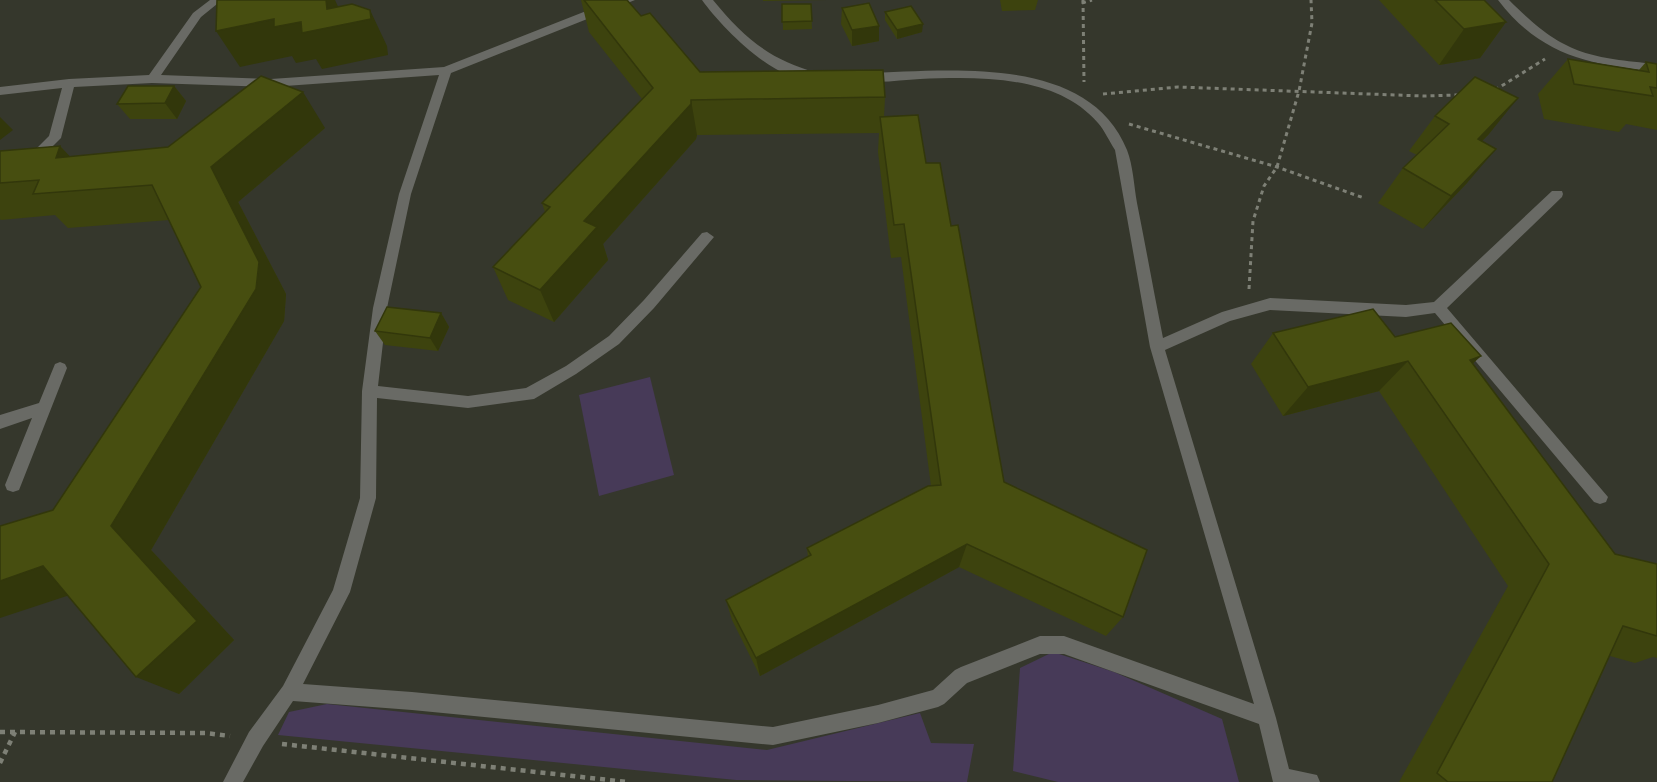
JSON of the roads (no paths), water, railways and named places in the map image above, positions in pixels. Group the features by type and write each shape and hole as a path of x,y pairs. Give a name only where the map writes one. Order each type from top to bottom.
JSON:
{"lane":[{"path":"152,79 197,15 217,0"},
{"path":"0,90 69,83 152,79 271,83 446,71 608,6 630,0"},
{"path":"707,0 723,21 761,56 782,67 806,75 827,78"},
{"path":"1503,0 1541,36 1560,48 1605,63 1657,68"},
{"path":"233,782 256,740 289,692 340,592 368,498 370,390 380,308 405,194 446,71"},
{"path":"851,77 1017,78 1041,83 1074,98 1095,111 1114,133 1121,150 1157,347 1267,718 1282,780 1310,782"},
{"path":"24,169 55,138 69,83"},
{"path":"1157,347 1247,309 1270,304 1406,311 1438,307 1557,194"},
{"path":"370,390 468,402 529,394 571,370 614,340 649,304 707,237"},
{"path":"1438,307 1600,497"},
{"path":"13,485 60,368"},
{"path":"0,422 45,407"},
{"path":"289,692 412,701 773,736 919,704 938,698 961,676 1040,645 1064,645 1267,718"}]}
